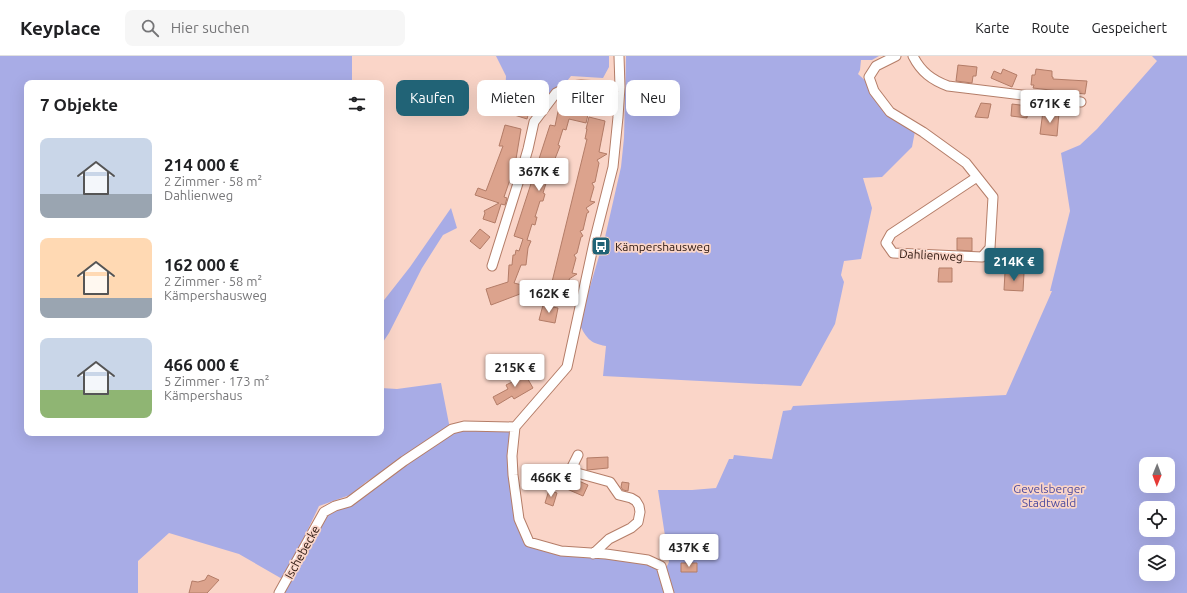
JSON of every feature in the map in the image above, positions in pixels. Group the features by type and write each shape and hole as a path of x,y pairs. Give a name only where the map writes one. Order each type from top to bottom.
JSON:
{"street":[{"path":"619,56 620,87 613,167 595,238 567,367 515,427 512,456 513,475 519,519 529,542 561,551 606,554 648,560 661,566 669,593"},
{"name":"Dahlienweg","path":"896,56 876,66 869,76 874,91 890,112 923,132 966,163 993,197 990,248 982,257 893,253 886,243 891,234 977,177"},
{"path":"913,56 921,69 934,81 948,86 1081,102"},
{"path":"492,266 528,150 534,122 556,93 570,86 620,87"},
{"name":"Ischebecke","path":"279,593 324,512 335,506 349,502 404,461 452,429 464,426 515,427"},
{"path":"578,456 570,471 610,482 619,495 632,498 639,506 640,518 635,526 609,539 593,554"}],"green space":[{"path":"0,56 352,56 352,80 24,80 24,436 384,436 384,388 397,389 441,383 450,429 366,482 350,495 319,506 284,580 239,554 169,533 138,561 138,593 0,593"},
{"path":"496,56 609,56 609,67 603,78 571,76 568,80 557,80 557,92 549,100 549,80 506,80 506,76"},
{"path":"626,56 879,56 872,60 861,60 858,74 869,84 885,105 916,126 912,147 882,177 863,178 872,208 861,259 844,261 841,275 844,282 835,324 801,386 603,376 606,346 589,339 579,324 603,246 621,167 624,138"},
{"name":"Gevelsberger Stadtwald","path":"1152,56 1187,56 1187,593 671,593 666,568 669,562 658,490 716,488 729,459 733,459 734,455 772,459 783,411 791,410 793,406 1006,395 1052,291 1050,291 1070,211 1061,153 1080,145 1097,129 1157,61"},
{"path":"451,208 457,228 443,235 422,268 384,340 384,300 410,267"},
{"path":"465,428 496,429 510,432 508,457 528,545 647,561 659,567 667,593 281,593 326,516 361,498 452,432"}],"building":[{"path":"958,65 977,67 976,76 973,76 972,83 956,81"},
{"path":"1003,69 1017,75 1012,87 991,78 994,71 1001,74"},
{"path":"1036,69 1052,71 1053,79 1087,81 1085,94 1033,88 1034,85 1031,85 1032,75 1035,75"},
{"path":"981,103 991,104 988,118 975,117"},
{"path":"1012,104 1028,106 1027,118 1011,116"},
{"path":"1043,111 1059,113 1057,136 1040,134"},
{"path":"518,116 528,116 527,119"},
{"path":"557,116 588,116 586,123 569,119 566,130 563,129 558,145 560,146 551,169 553,170 551,178 548,177 543,193 545,194 543,201 540,201 535,217 537,217 535,225 532,224 527,240 531,241 528,248 526,265 521,265 514,283 522,285 520,294 491,305 486,289 508,282 509,265 512,265 513,255 515,255 516,250 519,251 523,239 514,236 550,125 555,126"},
{"path":"589,117 605,121 599,152 607,154 597,160 599,163 595,182 592,183 594,187 590,201 595,202 586,208 589,212 587,213 583,230 580,231 583,236 581,237 577,253 574,255 576,258 572,273 577,274 569,279 569,287 560,285 559,288 551,286 587,139 585,139"},
{"path":"505,125 521,129 515,165 504,197 507,198 505,205 501,204 495,223 483,219 485,213 484,211 499,203 475,195 478,188 486,191 503,146 499,146"},
{"path":"480,229 490,237 480,249 470,241"},
{"path":"957,238 972,238 972,251 957,250"},
{"path":"939,268 952,268 952,282 938,282"},
{"path":"1005,272 1024,273 1023,291 1004,290"},
{"path":"543,305 558,308 555,323 539,320"},
{"path":"522,369 533,388 514,399 512,396 497,405 493,397 508,389 506,385 514,381 511,375"},
{"path":"608,457 608,468 587,470 587,458"},
{"path":"565,475 588,485 583,496 560,486"},
{"path":"622,482 629,483 628,491 623,490 621,487"},
{"path":"549,490 557,493 553,506 545,503"},
{"path":"681,563 697,563 697,572 681,572"},
{"path":"208,575 219,580 207,593 189,593 192,581 198,582 205,580"}],"place":[{"name":"Kämpershausweg","path":"601,246"}]}
